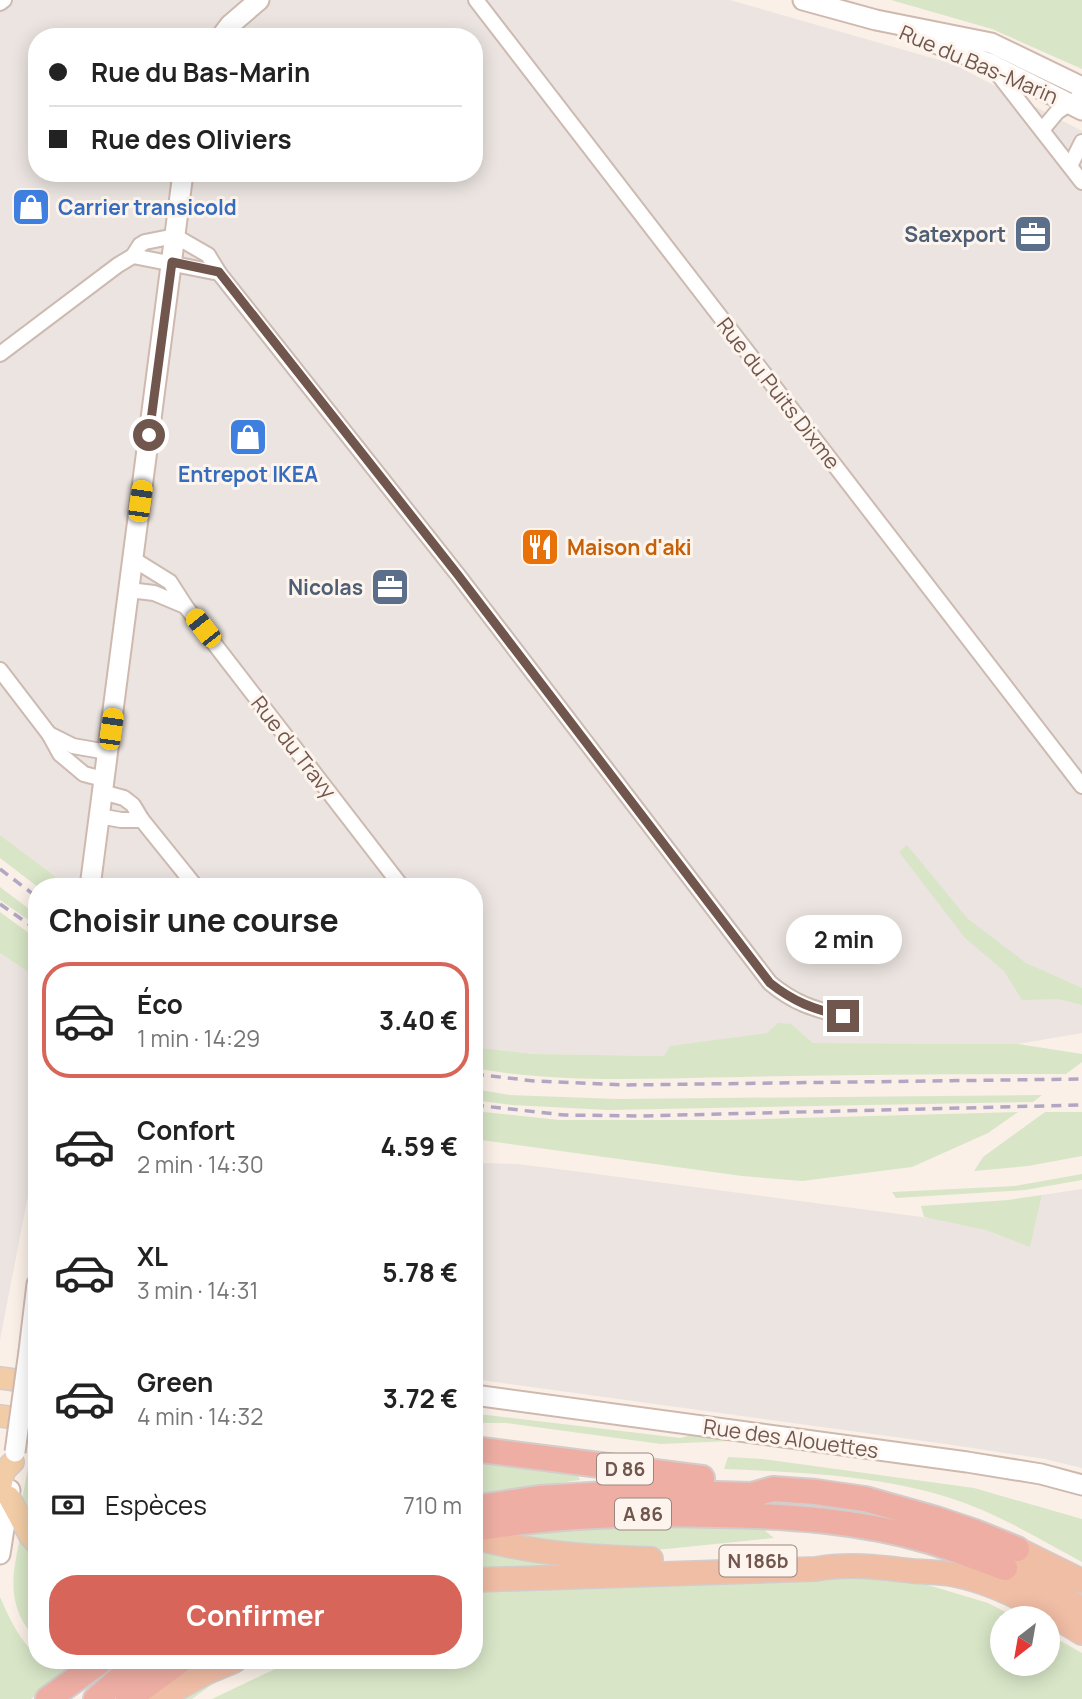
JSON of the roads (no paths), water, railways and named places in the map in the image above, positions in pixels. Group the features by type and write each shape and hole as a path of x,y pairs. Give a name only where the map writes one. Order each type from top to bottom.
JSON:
{"highway":[{"name":"D 86","path":"483,1450 667,1475 756,1480 767,1483 773,1489"},
{"name":"A 86","path":"483,1507 561,1496 643,1492 752,1495 773,1489 816,1492 866,1499 951,1523 1011,1559"},
{"name":"A 86","path":"483,1528 561,1517 608,1514 812,1518 1011,1559"},
{"name":"N 186b","path":"483,1539 565,1556 816,1562 828,1565 879,1566 963,1577 1019,1598 1082,1633"},
{"path":"1011,1559 1082,1581"},
{"path":"1011,1559 1050,1590 1082,1609"},
{"path":"483,1580 816,1569 828,1565"},
{"path":"48,1699 90,1669"},
{"path":"96,1699 131,1669"},
{"path":"128,1699 169,1669"},
{"path":"159,1699 215,1669"}],"main road":[{"path":"229,28 259,0"},
{"name":"Rue du Bas-Marin","path":"803,0 876,20 991,43 1082,86"},
{"name":"Rue du Bas-Marin","path":"876,20 991,64 1077,103"},
{"path":"91,878 182,182"},
{"path":"0,1554 4,1472 14,1457 28,1358"},
{"path":"0,1378 28,1381"},
{"name":"Rue des Alouettes","path":"483,1397 967,1462 1041,1474 1082,1485"},
{"path":"0,1416 28,1419"},
{"path":"5,1493 28,1533"}],"street":[{"name":"Rue du Puits Dixme","path":"476,0 1082,786"},
{"path":"970,37 1082,182"},
{"path":"1042,130 1057,112 1077,103"},
{"path":"1070,166 1082,142"},
{"path":"0,354 133,256 145,242 175,236 208,255 770,983 789,998 814,1009 843,1016"},
{"path":"133,256 219,272"},
{"name":"Rue du Travy","path":"133,559 170,582 186,607 395,878"},
{"name":"Rue du Travy","path":"129,590 154,593 186,607"},
{"path":"0,670 49,734 56,750 84,774 129,801 189,878"},
{"path":"49,734 73,746 107,752"},
{"path":"99,816 142,820"}],"railway":[{"path":"0,869 28,890"},
{"path":"0,904 28,924"},
{"path":"483,1075 534,1081 625,1085 1082,1079"},
{"path":"483,1106 564,1115 641,1116 1082,1105"}],"place":[{"name":"Carrier transicold","path":"31,207"},
{"name":"Satexport","path":"1033,234"},
{"name":"Entrepot IKEA","path":"248,437"},
{"name":"Maison d'aki","path":"540,547"},
{"name":"Nicolas","path":"390,587"}]}
